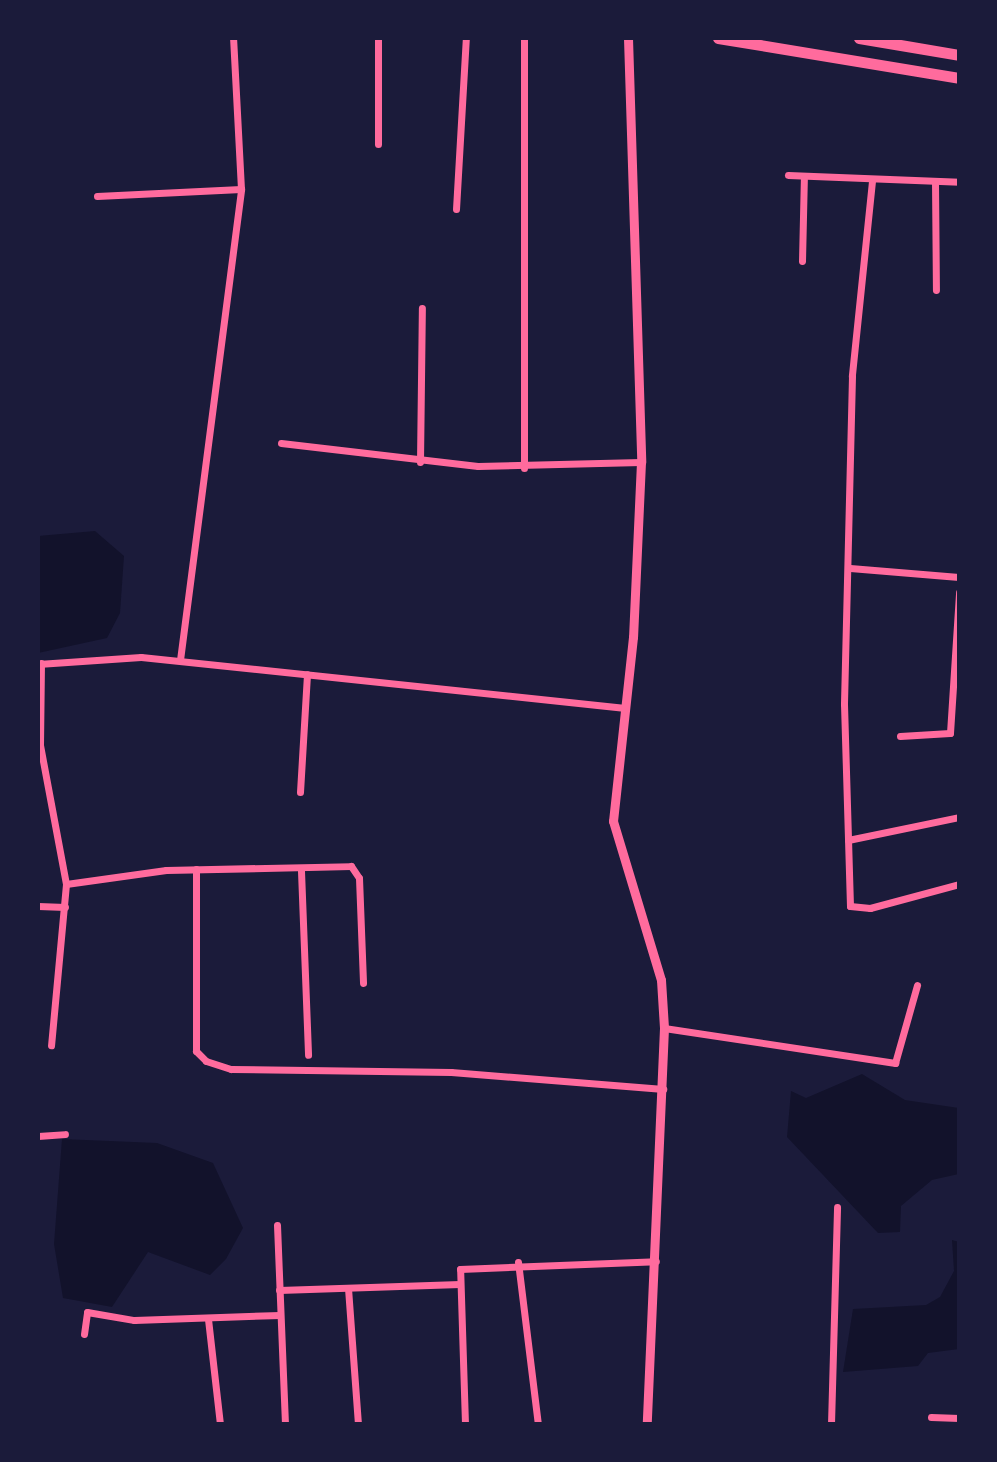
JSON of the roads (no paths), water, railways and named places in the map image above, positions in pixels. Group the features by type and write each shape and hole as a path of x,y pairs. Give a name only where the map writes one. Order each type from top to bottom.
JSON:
{"main road":[{"path":"718,38 959,78"},
{"path":"859,38 959,55"}],"street":[{"path":"180,660 241,189 233,38"},
{"path":"378,38 378,144"},
{"path":"456,209 466,38"},
{"path":"524,38 524,468"},
{"path":"628,38 641,462 625,708 613,821 661,980 664,1028 665,1089 647,1424"},
{"path":"788,175 872,181 959,182"},
{"path":"802,261 804,176"},
{"path":"872,181 852,376 848,840 854,909 959,884"},
{"path":"935,182 936,290"},
{"path":"97,196 241,189"},
{"path":"420,462 422,308"},
{"path":"281,443 420,462 524,468 641,462"},
{"path":"850,568 959,577"},
{"path":"900,736 954,732 959,592"},
{"path":"51,1045 66,884 40,745 40,664 110,656 180,660 625,708"},
{"path":"300,792 307,674"},
{"path":"848,840 959,817"},
{"path":"66,884 196,869 357,869 363,983"},
{"path":"196,869 196,1051 206,1061 231,1069 451,1072 665,1089"},
{"path":"301,871 308,1055"},
{"path":"38,906 65,907"},
{"path":"664,1028 895,1063 917,985"},
{"path":"38,1136 65,1134"},
{"path":"831,1424 837,1207"},
{"path":"277,1225 285,1424"},
{"path":"465,1424 460,1269 518,1262 656,1261"},
{"path":"518,1262 538,1424"},
{"path":"279,1290 460,1284"},
{"path":"348,1288 358,1424"},
{"path":"84,1334 87,1312 208,1319 280,1315"},
{"path":"208,1319 220,1424"},
{"path":"931,1417 959,1418"}]}
